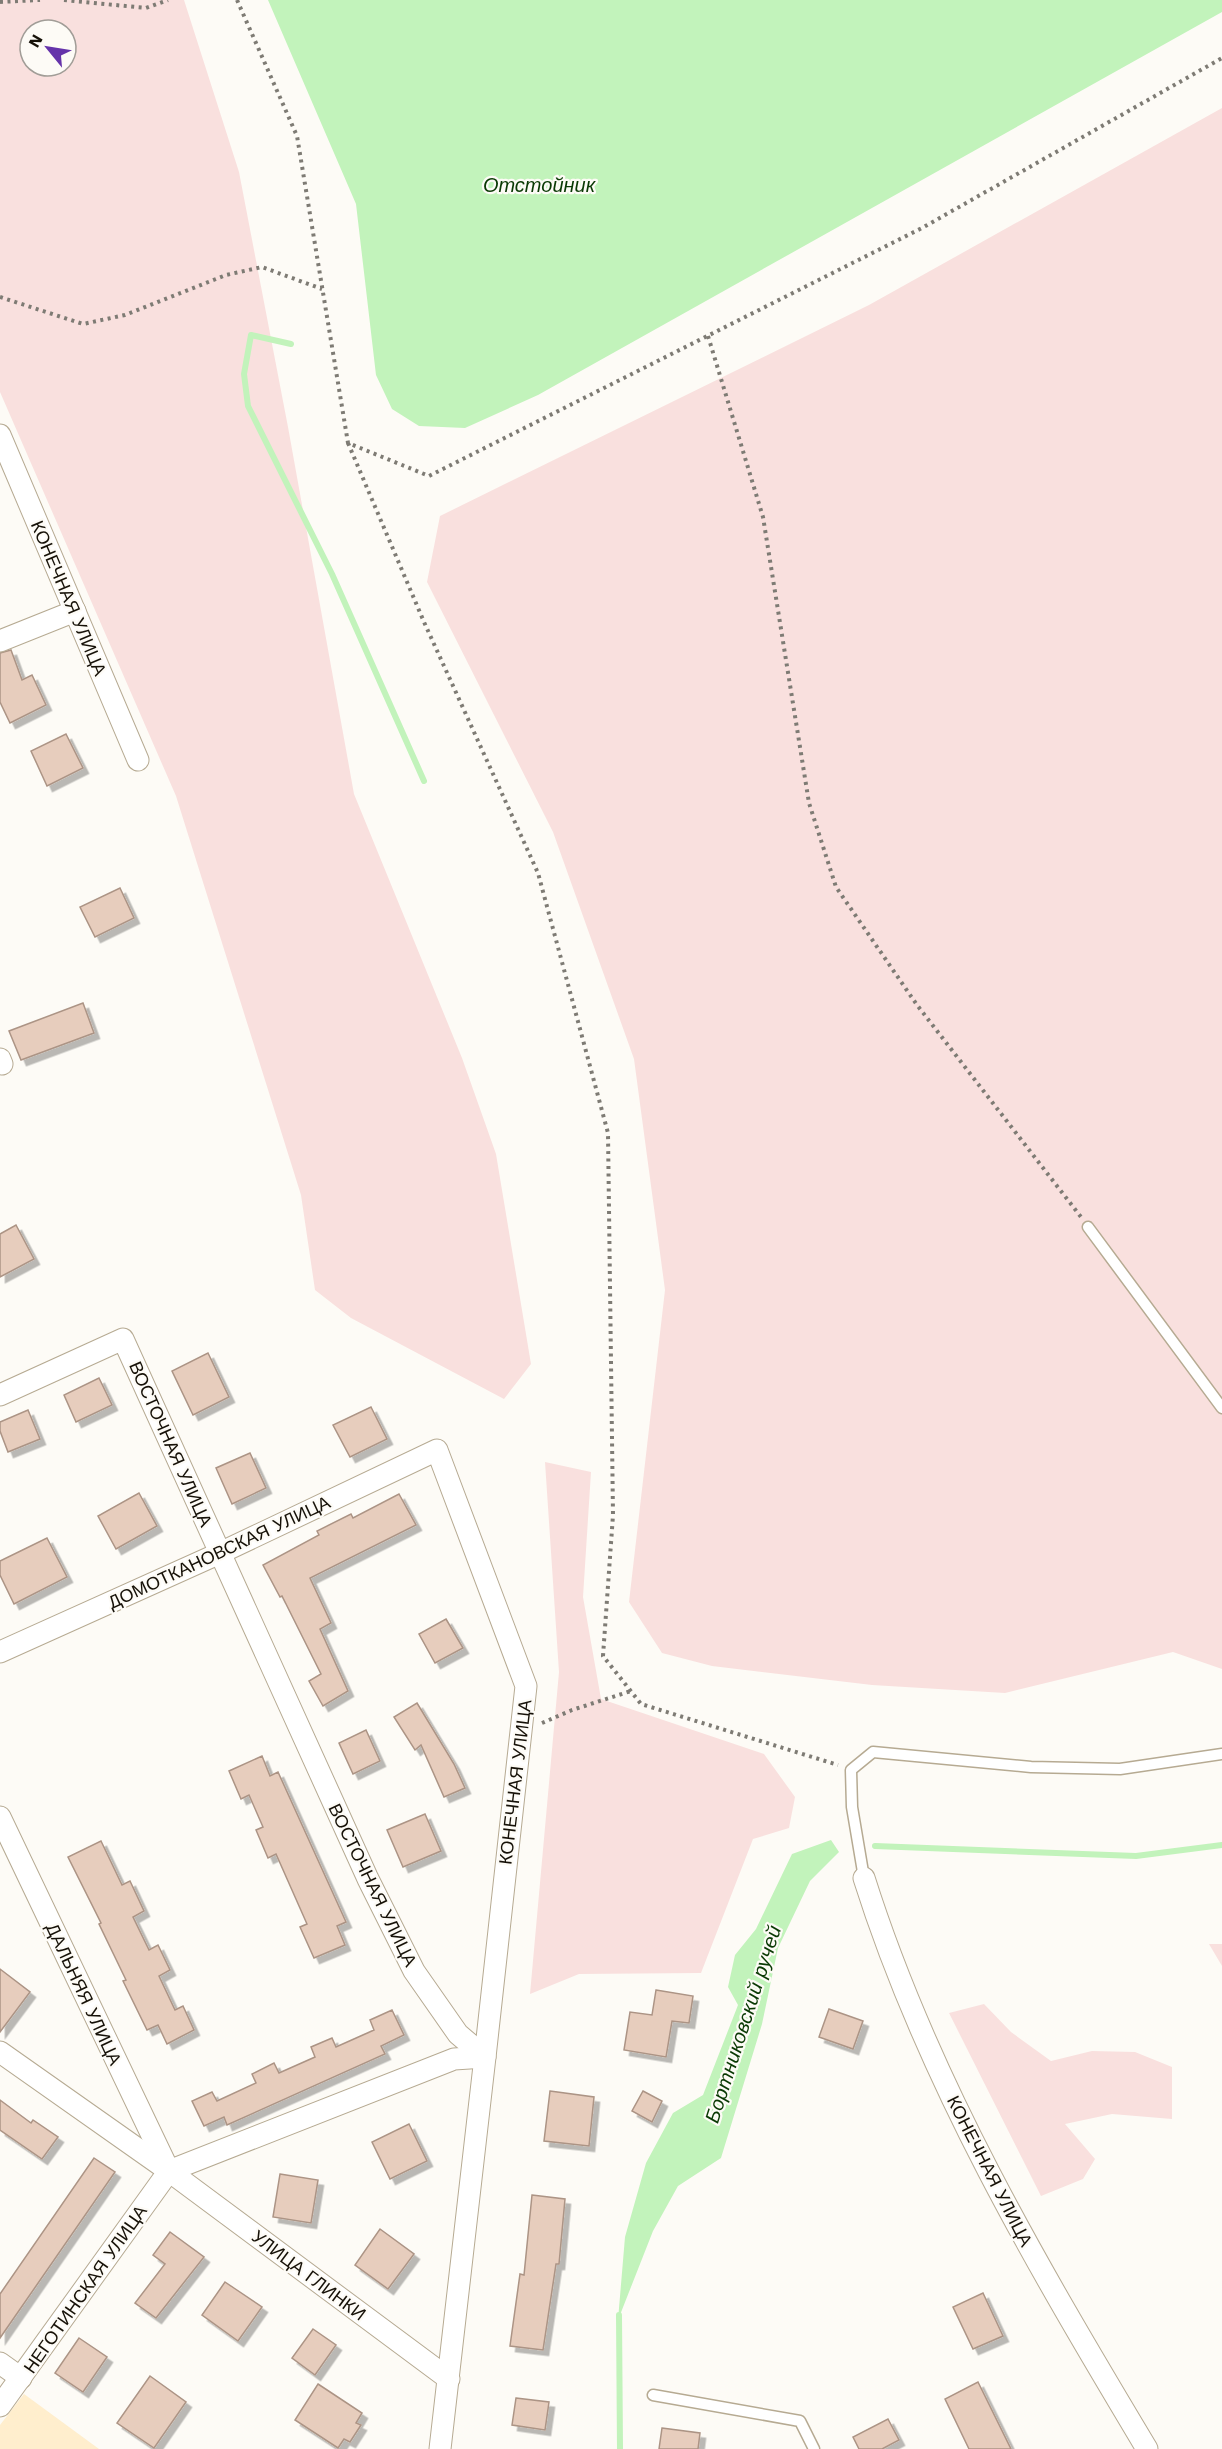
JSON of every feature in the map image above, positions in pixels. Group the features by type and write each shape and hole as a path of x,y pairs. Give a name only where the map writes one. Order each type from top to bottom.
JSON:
{"street":[{"name":"КОНЕЧНАЯ УЛИЦА","path":"0,435 138,760"},
{"path":"0,641 75,611"},
{"name":"ВОСТОЧНАЯ УЛИЦА","path":"0,1395 123,1339 368,1879 414,1971 458,2034 485,2057"},
{"name":"КОНЕЧНАЯ УЛИЦА","path":"437,1450 526,1686 485,2057"},
{"name":"ДОМОТКАНОВСКАЯ УЛИЦА","path":"0,1652 220,1553 437,1450"},
{"name":"ДАЛЬНЯЯ УЛИЦА","path":"0,1817 169,2171"},
{"name":"КОНЕЧНАЯ УЛИЦА","path":"864,1878 883,1938 950,2093 1051,2288 1147,2449"},
{"name":"УЛИЦА ГЛИНКИ","path":"0,2052 169,2171 449,2379"},
{"path":"169,2171 454,2059 485,2057 440,2449"},
{"name":"НЕГОТИНСКАЯ УЛИЦА","path":"0,2406 169,2171"},
{"path":"0,2363 21,2378"}],"lane":[{"path":"1088,1227 1222,1408"},
{"path":"864,1878 852,1807 851,1770 873,1752 1032,1767 1120,1768 1222,1754"},
{"path":"653,2395 801,2421 814,2449"}],"path":[{"path":"0,2 40,0"},
{"path":"64,0 146,8 168,0"},
{"path":"237,0 297,136 348,443 424,622 538,873 608,1133 613,1515 603,1656 641,1704 851,1770"},
{"path":"348,443 429,476 922,228 1222,58"},
{"path":"0,297 83,324 125,315 226,275 262,267 322,290"},
{"path":"708,336 763,517 809,803 836,886 917,1005 1088,1227"},
{"path":"544,1723 572,1710 632,1691"}],"shaded area":[{"path":"0,0 184,0 239,172 288,427 354,794 462,1058 496,1154 531,1364 504,1399 351,1318 315,1290 301,1195 176,796 0,392"},
{"path":"1222,108 1222,1669 1173,1652 1005,1693 872,1685 712,1666 662,1653 629,1602 665,1290 634,1059 553,832 427,582 440,516 869,305"},
{"path":"545,1462 591,1472 583,1597 601,1699 764,1754 795,1797 789,1828 753,1839 701,1973 579,1974 530,1994 559,1672"},
{"path":"1209,1944 1222,1944 1222,1966"},
{"path":"984,2004 1011,2032 1051,2061 1092,2051 1135,2052 1172,2067 1172,2119 1112,2114 1065,2124 1095,2159 1083,2179 1041,2196 949,2013"},
{"path":"24,2394 99,2449 0,2449 0,2425"}],"water":[{"name":"Отстойник","path":"268,0 1222,0 1222,12 538,395 465,428 419,426 392,409 376,375 356,204"},
{"path":"831,1840 839,1852 810,1881 778,1948 762,2024 721,2158 678,2186 653,2231 618,2320 625,2237 646,2163 673,2113 703,2095 738,2005 728,1987 735,1955 756,1929 792,1854"}],"building":[{"path":"11,650 22,680 32,675 46,705 10,723 0,702 0,653"},
{"path":"66,734 83,768 47,786 31,751"},
{"path":"120,888 134,918 95,937 80,907"},
{"path":"83,1003 94,1033 21,1060 9,1031"},
{"path":"16,1225 34,1259 0,1277 0,1234"},
{"path":"208,1353 229,1397 193,1415 172,1371"},
{"path":"99,1378 112,1405 76,1422 64,1395"},
{"path":"371,1407 387,1439 350,1457 333,1425"},
{"path":"28,1410 40,1439 8,1452 0,1431 0,1422"},
{"path":"250,1453 266,1488 232,1504 216,1468"},
{"path":"139,1493 157,1526 116,1549 98,1516"},
{"path":"399,1494 416,1525 310,1578 331,1623 320,1629 348,1691 323,1706 309,1681 321,1674 282,1596 280,1597 263,1565 319,1535 317,1531 351,1514 353,1518"},
{"path":"47,1538 67,1577 14,1604 0,1575 0,1561"},
{"path":"446,1619 463,1648 435,1663 419,1634"},
{"path":"417,1703 454,1764 465,1788 444,1797 421,1745 415,1750 394,1717"},
{"path":"366,1730 380,1761 353,1774 339,1743"},
{"path":"262,1756 270,1776 278,1772 346,1922 337,1926 345,1945 314,1958 300,1927 307,1924 276,1854 268,1858 256,1830 263,1827 249,1795 241,1799 229,1771"},
{"path":"425,1814 441,1851 403,1867 387,1830"},
{"path":"101,1841 122,1885 130,1881 144,1911 133,1917 149,1950 158,1945 170,1970 159,1976 175,2010 183,2006 194,2030 167,2044 158,2025 147,2030 123,1981 126,1980 99,1924 101,1923 68,1857"},
{"path":"0,1969 30,1992 0,2032"},
{"path":"656,1990 693,1996 689,2023 672,2021 666,2057 624,2050 630,2012 652,2015"},
{"path":"829,2009 863,2021 853,2049 819,2037"},
{"path":"392,2010 404,2035 381,2046 385,2054 227,2125 224,2117 204,2126 192,2101 212,2092 217,2101 256,2083 252,2074 274,2063 279,2073 315,2057 311,2047 332,2038 336,2047 374,2030 370,2020"},
{"path":"550,2091 594,2097 589,2146 544,2141"},
{"path":"643,2091 662,2101 652,2122 632,2111"},
{"path":"0,2100 31,2123 33,2120 58,2137 42,2159 0,2130"},
{"path":"409,2124 427,2161 390,2179 372,2142"},
{"path":"94,2158 115,2172 0,2338 0,2294"},
{"path":"280,2174 318,2180 311,2223 273,2217"},
{"path":"532,2195 565,2199 559,2264 556,2264 543,2350 510,2346 520,2274 524,2275"},
{"path":"380,2229 414,2254 388,2289 355,2265"},
{"path":"170,2232 204,2257 156,2318 135,2303 165,2264 153,2255"},
{"path":"225,2282 262,2307 238,2341 202,2315"},
{"path":"983,2293 1003,2336 973,2349 953,2307"},
{"path":"313,2329 336,2345 315,2375 292,2358"},
{"path":"79,2338 107,2357 83,2392 55,2373"},
{"path":"150,2376 186,2402 154,2448 117,2423"},
{"path":"978,2382 1011,2449 969,2449 945,2399"},
{"path":"318,2384 362,2413 356,2423 361,2425 350,2442 344,2439 338,2448 295,2420"},
{"path":"516,2398 549,2402 545,2430 512,2425"},
{"path":"888,2419 899,2440 882,2449 859,2449 853,2437"},
{"path":"662,2428 700,2433 698,2449 659,2449"}],"waterway":[{"path":"291,344 251,335 244,374 248,406 332,574 424,781"},
{"name":"Бортниковский ручей","path":"875,1846 1136,1856 1222,1845"},
{"name":"Бортниковский ручей","path":"619,2315 620,2449"}]}
